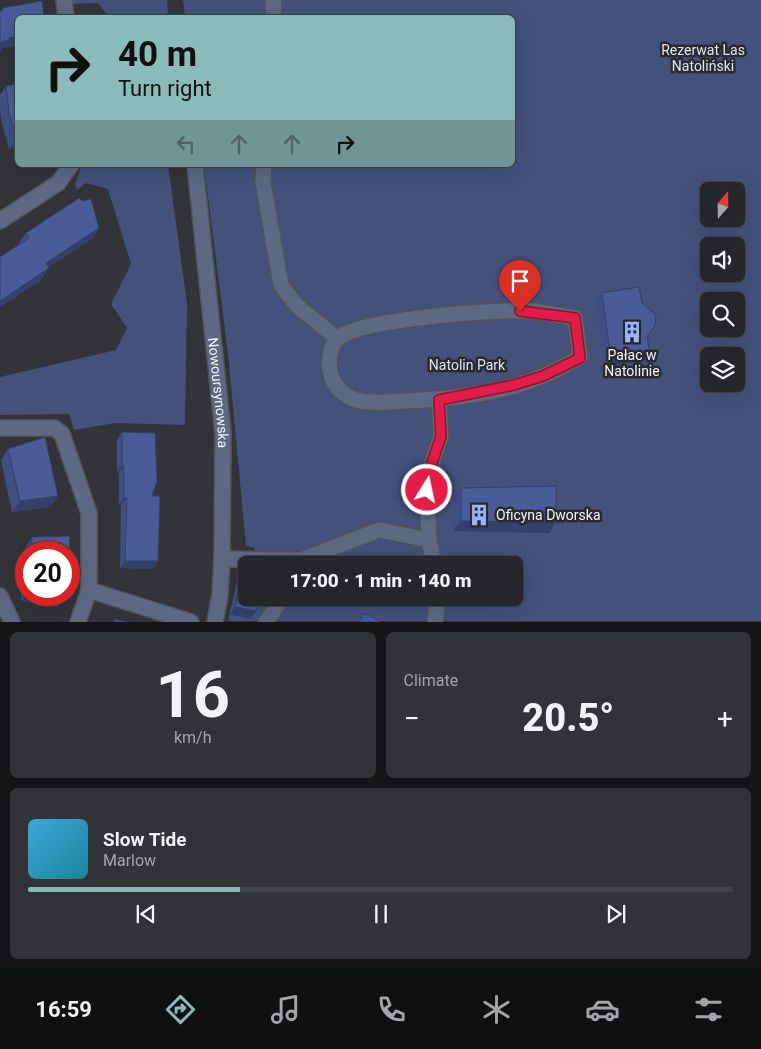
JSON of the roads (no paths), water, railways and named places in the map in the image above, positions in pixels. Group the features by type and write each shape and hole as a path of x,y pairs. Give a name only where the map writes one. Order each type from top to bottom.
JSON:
{"street":[{"path":"64,0 66,15"},
{"path":"273,15 274,0"},
{"path":"0,220 58,183 70,167"},
{"name":"Nowoursynowska","path":"195,167 223,433 222,559 220,595 215,622"},
{"path":"264,167 263,182 281,285 297,306 338,339"},
{"path":"535,311 575,318 580,358 543,376 514,385 439,400 386,402 357,400 340,392 332,382 328,364 331,351 338,339 358,330 384,324 467,312 535,311"},
{"path":"432,556 429,540 427,490 432,461 441,436 439,400"},
{"path":"0,428 54,428 62,434 89,513 89,590 78,622"},
{"path":"315,556 379,530 429,540"},
{"path":"222,559 238,560"},
{"path":"89,590 192,622"},
{"path":"0,596 12,622"},
{"path":"266,622 277,606"},
{"path":"435,622 437,606"}],"place":[{"name":"Pałac w Natolinie","path":"632,332"},
{"name":"Oficyna Dworska","path":"479,515"}],"park label":[{"name":"Rezerwat Las Natoliński","path":"703,58"},
{"name":"Natolin Park","path":"467,365"}]}
